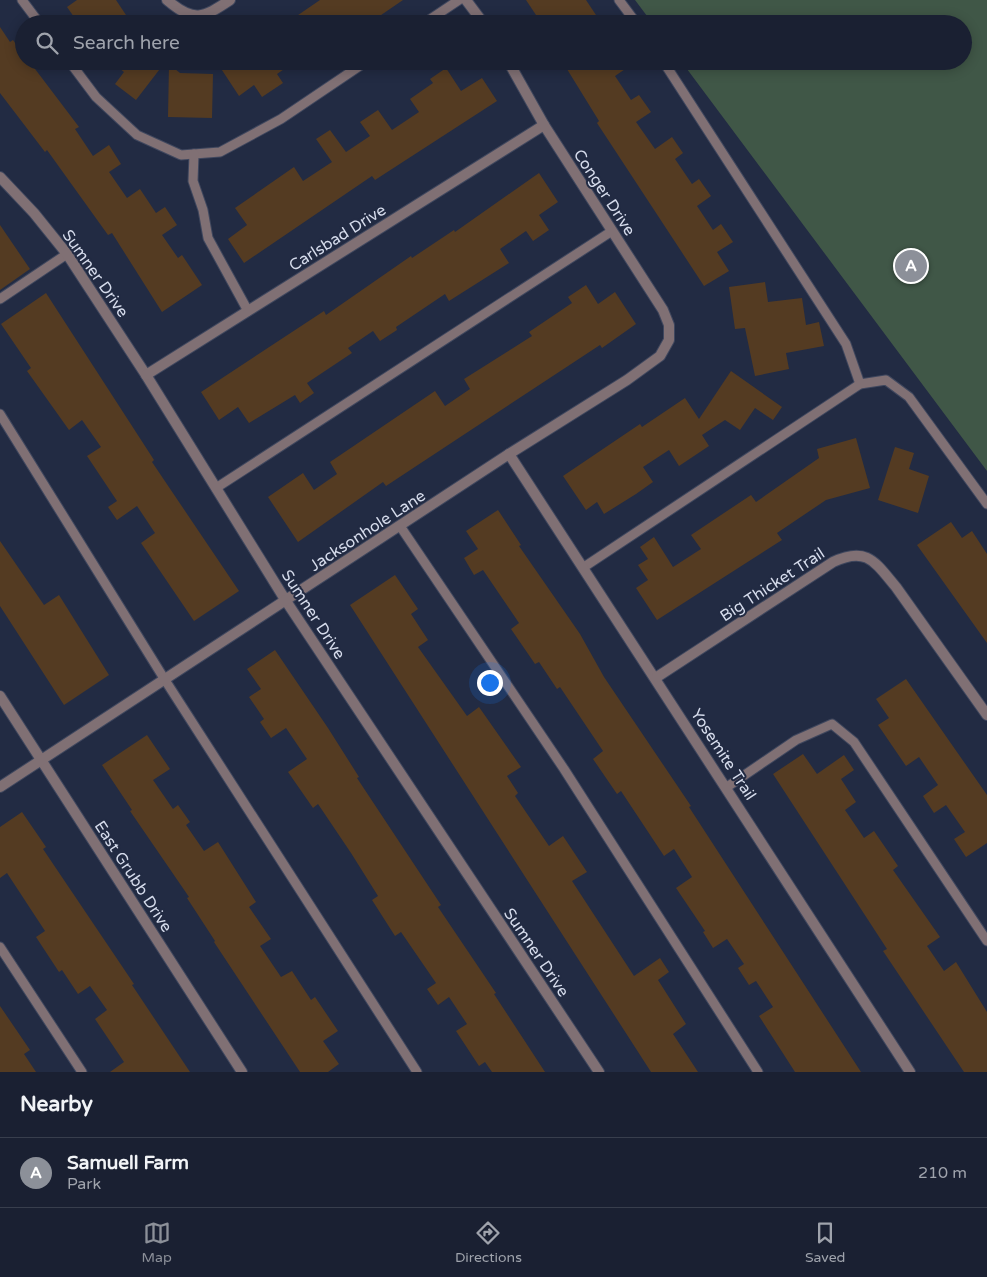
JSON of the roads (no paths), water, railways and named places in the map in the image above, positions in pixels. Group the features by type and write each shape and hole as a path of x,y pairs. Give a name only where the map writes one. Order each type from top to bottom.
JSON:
{"street":[{"path":"167,0 187,15 199,15 212,11 230,0"},
{"path":"466,0 477,15"},
{"name":"Conger Drive","path":"513,70 544,125 663,310 669,325 668,340"},
{"name":"Carlsbad Drive","path":"146,375 544,125"},
{"name":"Sumner Drive","path":"0,177 34,213 67,254 146,375 286,601 599,1072"},
{"name":"Jacksonhole Lane","path":"0,787 510,454 627,380 660,356 668,340"},
{"name":"Yosemite Trail","path":"510,454 657,678 910,1072"},
{"name":"Big Thicket Trail","path":"657,678 833,562 848,555 864,556 880,568 896,587 987,715"},
{"name":"East Grubb Drive","path":"0,696 242,1072"}],"lane":[{"path":"22,0 33,15"},
{"path":"437,15 459,0"},
{"path":"619,0 630,15"},
{"path":"76,70 96,97 137,135 181,155 220,152 281,119 354,70"},
{"path":"669,70 846,344 860,384"},
{"path":"194,154 193,181 203,210 208,238 248,311"},
{"path":"216,488 612,231"},
{"path":"0,299 67,254"},
{"path":"584,567 860,384 886,380 909,397 987,504"},
{"path":"0,414 165,680 417,1072"},
{"path":"400,526 564,769 758,1072"},
{"path":"727,787 796,740 832,724 854,742 987,941"},
{"path":"0,947 82,1072"}],"place":[{"name":"Samuell Farm","path":"911,266"}]}
